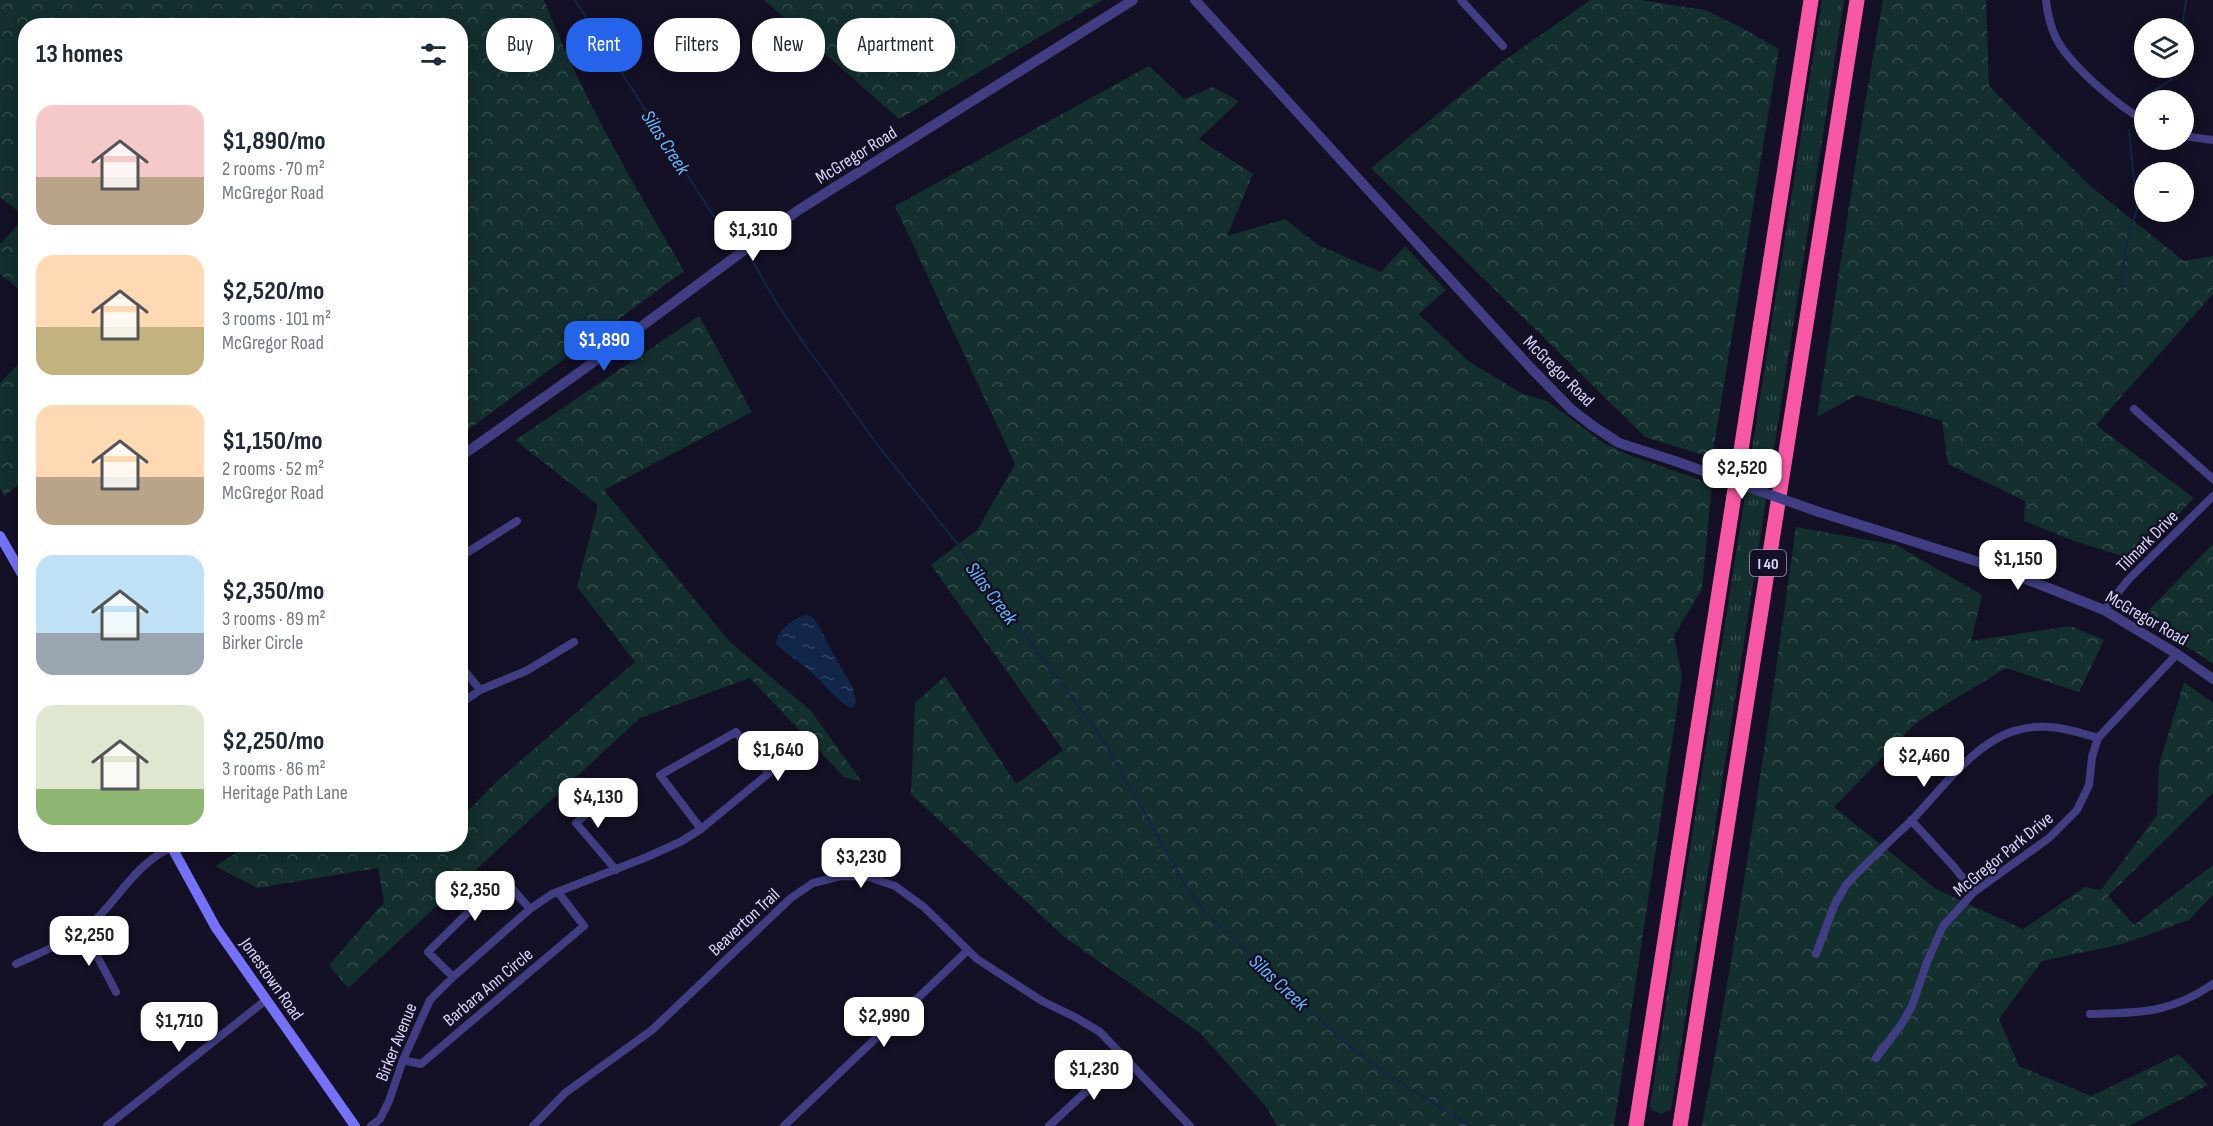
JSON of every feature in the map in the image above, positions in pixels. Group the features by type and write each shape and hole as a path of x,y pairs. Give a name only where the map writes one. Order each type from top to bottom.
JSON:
{"highway":[{"name":"I 40","path":"1636,1126 1811,0"},
{"name":"I 40","path":"1680,1126 1857,0"}],"main road":[{"path":"0,536 18,567"},
{"name":"Jonestown Road","path":"178,852 216,928 355,1126"}],"street":[{"name":"McGregor Road","path":"468,451 584,369 796,211 1132,0"},
{"name":"McGregor Road","path":"1195,0 1528,366 1572,410 1620,443 1819,512 1998,568 2104,610 2178,654 2213,680"},
{"path":"1461,0 1503,46"},
{"path":"2046,0 2051,26 2063,50 2118,103 2134,114"},
{"path":"2194,137 2213,140"},
{"path":"2134,409 2213,479"},
{"name":"Tilmark Drive","path":"2104,610 2128,580 2213,496"},
{"path":"468,552 517,520"},
{"path":"468,698 480,690 526,671 574,642"},
{"name":"McGregor Park Drive","path":"1876,1058 1901,1026 1912,1006 1927,962 1943,927 1974,892 2049,838 2077,810 2089,785 2092,757 2098,738 2178,654"},
{"path":"468,675 480,690"},
{"path":"1816,954 1834,906 1846,885 1975,755 2004,734 2027,728 2051,726 2098,738"},
{"name":"Birker Avenue","path":"371,1126 380,1119 389,1101 403,1060 430,1000 453,977 530,909 558,892 682,841 701,829 769,773 736,732 660,775 701,829"},
{"path":"612,791 576,823 616,870"},
{"path":"1911,820 1974,892"},
{"path":"16,964 84,931 102,914 141,866 163,852"},
{"name":"Beaverton Trail","path":"533,1126 565,1093 652,1030 790,898 813,883 841,876 857,875 880,880 909,895 967,951 1042,1001 1100,1032 1190,1126"},
{"path":"453,977 428,952 502,878 530,909"},
{"name":"Barbara Ann Circle","path":"403,1060 421,1064 584,926 558,892"},
{"path":"84,931 116,992"},
{"path":"784,1126 967,951"},
{"path":"2090,1014 2139,1013 2158,1010 2185,1001 2213,984"},
{"path":"107,1126 266,1000"},
{"path":"1049,1126 1123,1058"}],"green space":[{"path":"0,0 544,0 552,18 486,18 486,72 554,72 554,23 566,51 566,72 575,72 627,172 684,271 468,430 468,18 18,18 18,211 0,198"},
{"path":"764,0 1103,0 899,119 846,72 955,72 955,18 837,18 837,64 825,54 825,18 784,18"},
{"path":"1590,0 1641,0 1705,10 1779,49 1712,458 1645,437 1371,168 1498,65"},
{"path":"1822,0 1844,0 1671,1110 1661,1114 1652,1110 1650,1106"},
{"path":"1883,0 1986,0 1989,86 2090,186 2184,261 2213,256 2213,294 2096,425 2194,498 2135,560 2074,541 2024,521 2025,501 1948,464 1942,421 1857,395 1817,417"},
{"path":"1149,66 1184,99 1213,87 1239,101 1199,139 1253,174 1227,236 1285,219 1318,245 1381,272 1405,246 1446,290 1419,314 1468,361 1521,393 1547,401 1604,443 1629,455 1712,484 1702,589 1674,636 1682,676 1614,1126 1277,1126 1267,1108 1201,1034 1063,936 911,794 915,703 945,676 1016,784 1063,750 931,565 977,530 1015,464 895,206"},
{"path":"18,225 18,288 0,274 0,244"},
{"path":"699,316 752,412 604,490 730,642 811,711 862,782 844,777 750,678 640,718 348,988 329,965 384,902 378,868 257,888 215,866 238,852 468,852 468,811 498,780 635,662 577,587 598,505 515,440"},
{"path":"18,364 18,485 5,496 0,488 0,383"},
{"path":"1796,527 1896,545 1982,595 1971,641 2071,626 2104,640 2079,692 2006,668 1917,722 1834,807 1936,889 2023,929 2085,887 2101,890 2157,815 2159,765 2184,682 2213,703 2213,793 2108,896 2134,925 2213,865 2213,895 2189,920 2122,944 2042,961 1999,1019 2019,1066 2091,1096 2179,1054 2208,1085 2129,1126 1702,1126 1752,827"},
{"path":"2213,544 2213,664 2139,620"}],"water":[{"path":"805,615 811,616 818,624 853,688 856,702 854,707 850,708 843,703 800,662 776,644 782,630"}],"waterway":[{"name":"Silas Creek","path":"575,0 713,215 722,225 729,227 743,245"},
{"path":"2183,18 2186,0"},
{"path":"2156,90 2172,78"},
{"path":"2122,301 2122,272 2127,242 2137,209 2129,130"},
{"name":"Silas Creek","path":"748,253 777,304 880,448 960,547 1094,727 1186,886 1204,912 1344,1042 1388,1075 1471,1126"}]}
